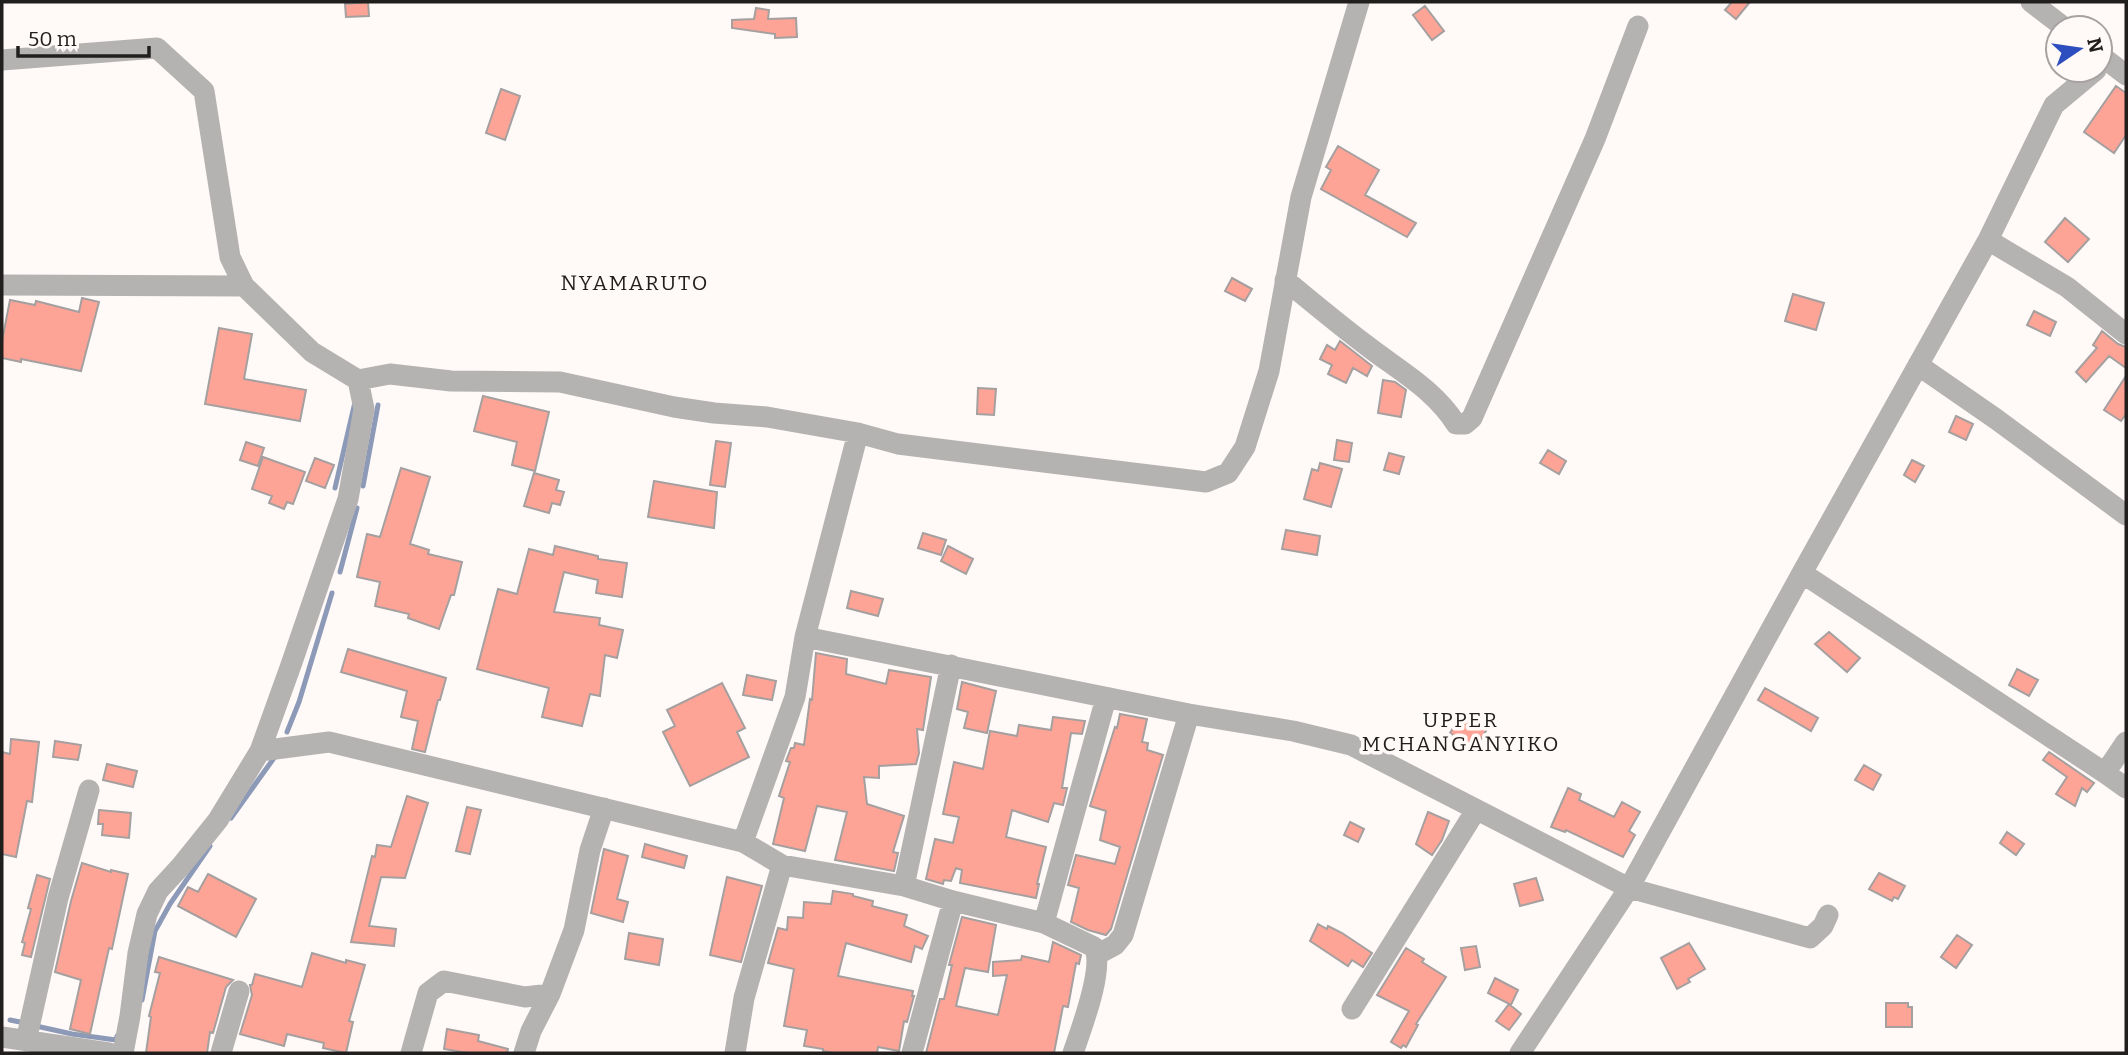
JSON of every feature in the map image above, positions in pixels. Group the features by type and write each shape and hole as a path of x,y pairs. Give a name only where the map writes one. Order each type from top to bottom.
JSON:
{"street":[{"path":"2,60 158,48 204,90 230,257 244,286 312,352 358,380 390,374 451,380 560,382 674,407 767,417 858,433 898,444 1206,482 1228,473 1245,447 1269,371 1301,197 1359,2"},
{"path":"2031,2 2047,14"},
{"path":"1285,280 1367,346 1412,377 1447,410 1456,424 1465,424 1472,418 1595,139 1638,26"},
{"path":"1520,1053 1629,888 1988,240 2054,106 2078,84"},
{"path":"1988,240 2067,287 2126,334"},
{"path":"2,285 244,286"},
{"path":"1917,365 1996,419 2126,515"},
{"path":"123,1053 138,953 147,914 158,891 218,820 260,751 348,499 364,409 358,380"},
{"path":"743,842 795,697 805,637 858,433"},
{"path":"1802,573 2126,788"},
{"path":"805,637 1189,714 1293,731 1351,745 1629,888 1810,938 1823,926 1828,915"},
{"path":"904,886 951,665"},
{"path":"1044,923 1106,698"},
{"path":"1098,954 1115,946 1123,935 1189,714"},
{"path":"260,751 330,742 743,842 782,865 904,886 1044,923 1094,947 1098,954 1093,986 1073,1053"},
{"path":"2105,773 2126,742"},
{"path":"26,1041 58,898 89,790"},
{"path":"524,1053 574,930 590,850 604,808"},
{"path":"1352,1009 1476,810"},
{"path":"735,1053 744,998 782,865"},
{"path":"912,1053 953,901"},
{"path":"411,1053 428,993 444,981 525,997 550,994"},
{"path":"221,1053 239,991"},
{"path":"2,1037 109,1053"}],"building":[{"path":"368,2 369,16 346,17 345,4"},
{"path":"1732,2 1750,2 1736,19 1725,10"},
{"path":"1425,6 1444,31 1432,40 1413,15"},
{"path":"756,8 769,10 768,19 796,18 797,37 775,38 775,34 732,28 732,20 754,19"},
{"path":"2116,86 2126,93 2126,135 2114,153 2084,132"},
{"path":"501,89 520,96 505,140 486,133"},
{"path":"1338,146 1379,170 1365,195 1416,223 1407,237 1321,189 1331,170 1326,167"},
{"path":"2065,218 2089,239 2068,262 2045,242"},
{"path":"1232,278 1252,289 1245,301 1225,291"},
{"path":"1793,294 1824,303 1816,330 1785,321"},
{"path":"82,298 99,302 81,371 2,358 2,341 10,300 35,305 36,301 79,312"},
{"path":"2034,311 2056,322 2050,336 2027,325"},
{"path":"219,328 252,334 244,379 306,390 300,421 205,404"},
{"path":"2102,331 2126,347 2126,368 2109,356 2086,382 2076,372 2097,348 2093,345"},
{"path":"1340,341 1372,366 1367,376 1353,368 1346,383 1328,374 1332,365 1320,359 1327,345 1335,350"},
{"path":"2126,376 2126,414 2121,421 2104,410"},
{"path":"1383,380 1395,382 1406,390 1401,417 1378,413"},
{"path":"978,388 996,389 994,415 977,414"},
{"path":"483,396 549,412 535,471 512,465 517,442 474,431"},
{"path":"1956,416 1973,424 1966,440 1949,432"},
{"path":"1337,440 1352,443 1349,462 1334,460"},
{"path":"716,441 731,443 725,487 710,485"},
{"path":"246,442 264,448 258,466 240,460"},
{"path":"1548,450 1566,461 1559,474 1540,463"},
{"path":"1389,453 1404,457 1399,474 1384,470"},
{"path":"263,457 305,472 293,504 287,502 284,509 269,503 272,496 252,489"},
{"path":"315,458 334,465 325,488 306,481"},
{"path":"1912,460 1924,466 1915,482 1904,475"},
{"path":"1320,463 1342,469 1331,507 1304,499 1312,469 1318,471"},
{"path":"401,468 430,477 410,544 429,550 428,554 462,562 454,595 451,595 439,629 408,618 409,614 375,606 380,582 357,577 367,534 380,537"},
{"path":"534,473 559,480 556,490 564,492 560,505 552,503 549,513 524,506"},
{"path":"654,481 717,492 714,528 648,517"},
{"path":"1286,530 1320,536 1317,555 1282,549"},
{"path":"923,533 946,540 941,555 918,548"},
{"path":"555,546 598,556 598,559 627,563 622,597 596,593 598,580 564,572 554,612 600,618 599,625 623,630 617,658 605,655 600,696 590,694 582,726 542,717 549,688 477,669 498,589 517,594 529,549 553,555"},
{"path":"948,546 973,559 966,574 941,561"},
{"path":"851,591 883,599 878,616 847,608"},
{"path":"1829,632 1860,658 1847,672 1815,644"},
{"path":"348,649 446,678 425,752 412,749 418,721 401,717 407,691 341,672"},
{"path":"816,653 847,659 846,674 886,684 889,670 931,677 923,730 917,729 919,753 916,764 879,766 879,778 864,777 867,804 904,816 893,852 898,853 894,871 835,860 847,812 817,806 805,851 773,844 784,798 779,796 790,762 786,761 795,743 804,745 810,699 812,700"},
{"path":"2017,669 2038,680 2029,696 2009,685"},
{"path":"747,675 776,681 772,700 743,695"},
{"path":"962,682 996,691 987,733 964,728 968,712 957,709"},
{"path":"722,683 745,728 737,732 749,757 690,786 663,732 675,726 667,710"},
{"path":"1765,688 1818,718 1811,731 1758,700"},
{"path":"1462,713 1487,729 1480,741 1473,737 1469,745 1450,733"},
{"path":"1120,714 1147,719 1142,742 1148,743 1147,750 1163,755 1111,929 1106,935 1071,922 1079,888 1068,885 1076,855 1115,864 1120,847 1100,840 1106,811 1090,806"},
{"path":"1053,717 1085,721 1082,734 1071,733 1062,788 1067,788 1063,805 1054,803 1048,822 1012,810 1006,837 1046,847 1036,898 960,883 962,870 956,868 951,881 944,880 943,884 926,879 935,839 953,843 959,817 943,814 954,762 983,769 990,731 1017,736 1019,725 1051,730"},
{"path":"11,739 39,742 32,802 27,801 16,857 2,854 2,752 10,754"},
{"path":"55,741 81,745 78,760 53,757"},
{"path":"2049,752 2094,783 2087,792 2082,788 2075,806 2056,794 2067,777 2043,760"},
{"path":"107,764 137,771 133,787 103,780"},
{"path":"1864,765 1881,775 1873,790 1855,780"},
{"path":"1568,788 1581,794 1579,800 1614,817 1622,802 1640,812 1629,831 1635,835 1623,857 1566,830 1565,832 1551,827"},
{"path":"407,796 428,803 405,878 381,877 369,926 396,929 394,946 351,942 372,856 375,857 377,845 391,847"},
{"path":"467,807 481,810 470,854 456,851"},
{"path":"99,810 131,813 129,838 102,835 103,824 98,824"},
{"path":"1428,812 1449,821 1442,840 1432,855 1416,844"},
{"path":"1350,822 1364,829 1358,842 1344,835"},
{"path":"2007,832 2024,844 2016,855 2000,843"},
{"path":"645,844 687,856 684,868 642,857"},
{"path":"604,849 628,856 617,899 628,902 623,922 591,913"},
{"path":"82,863 128,874 90,1034 70,1029 81,980 55,972"},
{"path":"1879,873 1905,886 1898,899 1894,897 1892,901 1869,889"},
{"path":"208,874 256,899 236,937 178,906 188,887 198,892"},
{"path":"37,875 50,879 31,957 22,955 25,943 22,942"},
{"path":"727,877 762,886 741,962 710,955"},
{"path":"1536,878 1543,900 1520,906 1514,884"},
{"path":"833,891 853,894 873,901 872,906 907,915 904,926 928,936 922,949 915,946 911,962 846,943 838,976 913,991 914,996 907,1022 904,1021 899,1051 878,1047 877,1053 823,1051 804,1046 807,1030 784,1026 794,969 768,963 778,928 787,930 788,917 803,918 804,902 831,904"},
{"path":"962,917 996,925 988,972 965,968 956,1006 998,1015 1007,975 993,976 993,962 1021,960 1022,956 1049,962 1053,942 1081,955 1079,964 1076,963 1068,1007 1063,1006 1054,1053 926,1053 940,999 944,999 952,965 949,965"},
{"path":"1318,924 1342,933 1372,953 1363,967 1352,960 1348,966 1310,941"},
{"path":"629,933 663,939 659,965 625,959"},
{"path":"1957,935 1972,945 1956,968 1941,957"},
{"path":"1689,943 1705,969 1677,989 1661,958"},
{"path":"1476,946 1480,967 1465,970 1461,948"},
{"path":"1406,948 1446,977 1416,1024 1418,1025 1406,1047 1403,1045 1401,1048 1391,1042 1409,1011 1377,995"},
{"path":"312,953 346,963 346,960 365,965 349,1021 353,1022 346,1053 323,1048 324,1043 287,1034 284,1046 240,1034 252,995 250,985 255,974 302,987"},
{"path":"159,957 233,980 226,987 213,1033 210,1032 207,1053 146,1053 149,1016 160,973 155,972"},
{"path":"1495,978 1518,990 1511,1005 1488,993"},
{"path":"1886,1003 1908,1003 1908,1007 1912,1007 1912,1027 1886,1027"},
{"path":"1509,1004 1521,1014 1509,1030 1496,1021"},
{"path":"447,1029 479,1035 478,1041 508,1049 507,1053 468,1053 444,1049"}],"waterway":[{"path":"335,488 355,402"},
{"path":"363,486 378,405"},
{"path":"340,572 357,508"},
{"path":"287,732 299,702 332,593"},
{"path":"231,818 274,758"},
{"path":"142,1000 155,931 210,846"},
{"path":"10,1020 20,1022"},
{"path":"36,1026 116,1040 117,1036"}],"district":[{"name":"NYAMARUTO","path":"635,283"},
{"name":"UPPER MCHANGANYIKO","path":"1461,732"}]}
